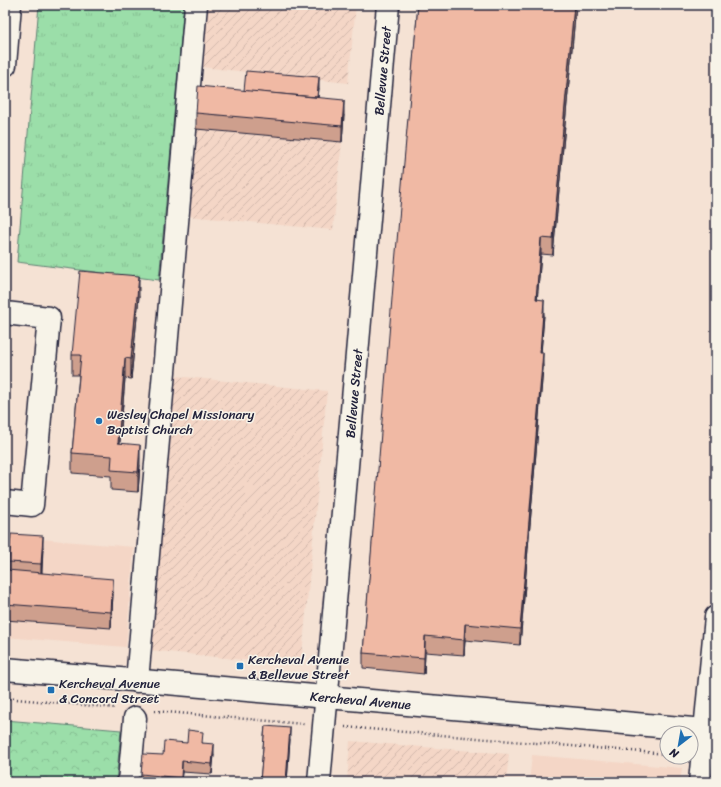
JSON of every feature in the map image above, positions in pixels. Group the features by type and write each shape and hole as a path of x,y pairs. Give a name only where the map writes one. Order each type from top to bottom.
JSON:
{"street":[{"path":"5,65 10,5"},
{"path":"137,681 196,5"},
{"name":"Bellevue Street","path":"320,782 326,697 388,5"},
{"path":"5,312 49,318 32,505 5,502"},
{"path":"700,782 710,730 716,617"},
{"name":"Kercheval Avenue","path":"5,669 710,730"},
{"path":"129,713 129,782"}],"path":[{"path":"5,698 129,713"},
{"path":"155,711 659,753"}],"shaded area":[{"path":"207,5 356,5 348,83 201,67"},
{"path":"199,96 345,111 333,230 187,216"},
{"path":"175,376 327,391 301,666 149,650"},
{"path":"5,536 134,547 126,647 5,637"},
{"path":"350,741 509,754 506,782 347,782"},
{"path":"532,755 682,768 680,782 529,782"}],"green space":[{"path":"39,5 184,5 159,280 17,262"},
{"path":"5,720 121,730 116,782 5,782"}],"building":[{"path":"418,5 574,5 553,239 541,238 536,299 544,300 540,352 543,352 520,629 465,624 464,640 425,636 424,658 363,653"},
{"path":"246,71 319,77 317,97 244,91"},
{"path":"198,86 344,100 342,126 196,113"},
{"name":"Wesley Chapel Missionary Baptist Church","path":"80,271 139,276 131,359 125,358 118,443 140,445 138,472 111,470 112,456 72,453 81,355 72,355"},
{"path":"11,534 43,536 41,564 9,562"},
{"path":"7,570 113,579 111,612 5,604"},
{"path":"265,726 290,728 286,782 260,781"},
{"path":"188,730 203,732 202,743 214,744 212,764 182,761 181,778 141,774 143,754 163,755 164,741 187,743"},
{"path":"138,777 191,782 138,782"}],"place":[{"name":"Wesley Chapel Missionary Baptist Church","path":"99,421"},
{"name":"Kercheval Avenue & Bellevue Street","path":"240,666"},
{"name":"Kercheval Avenue & Concord Street","path":"51,690"}]}
